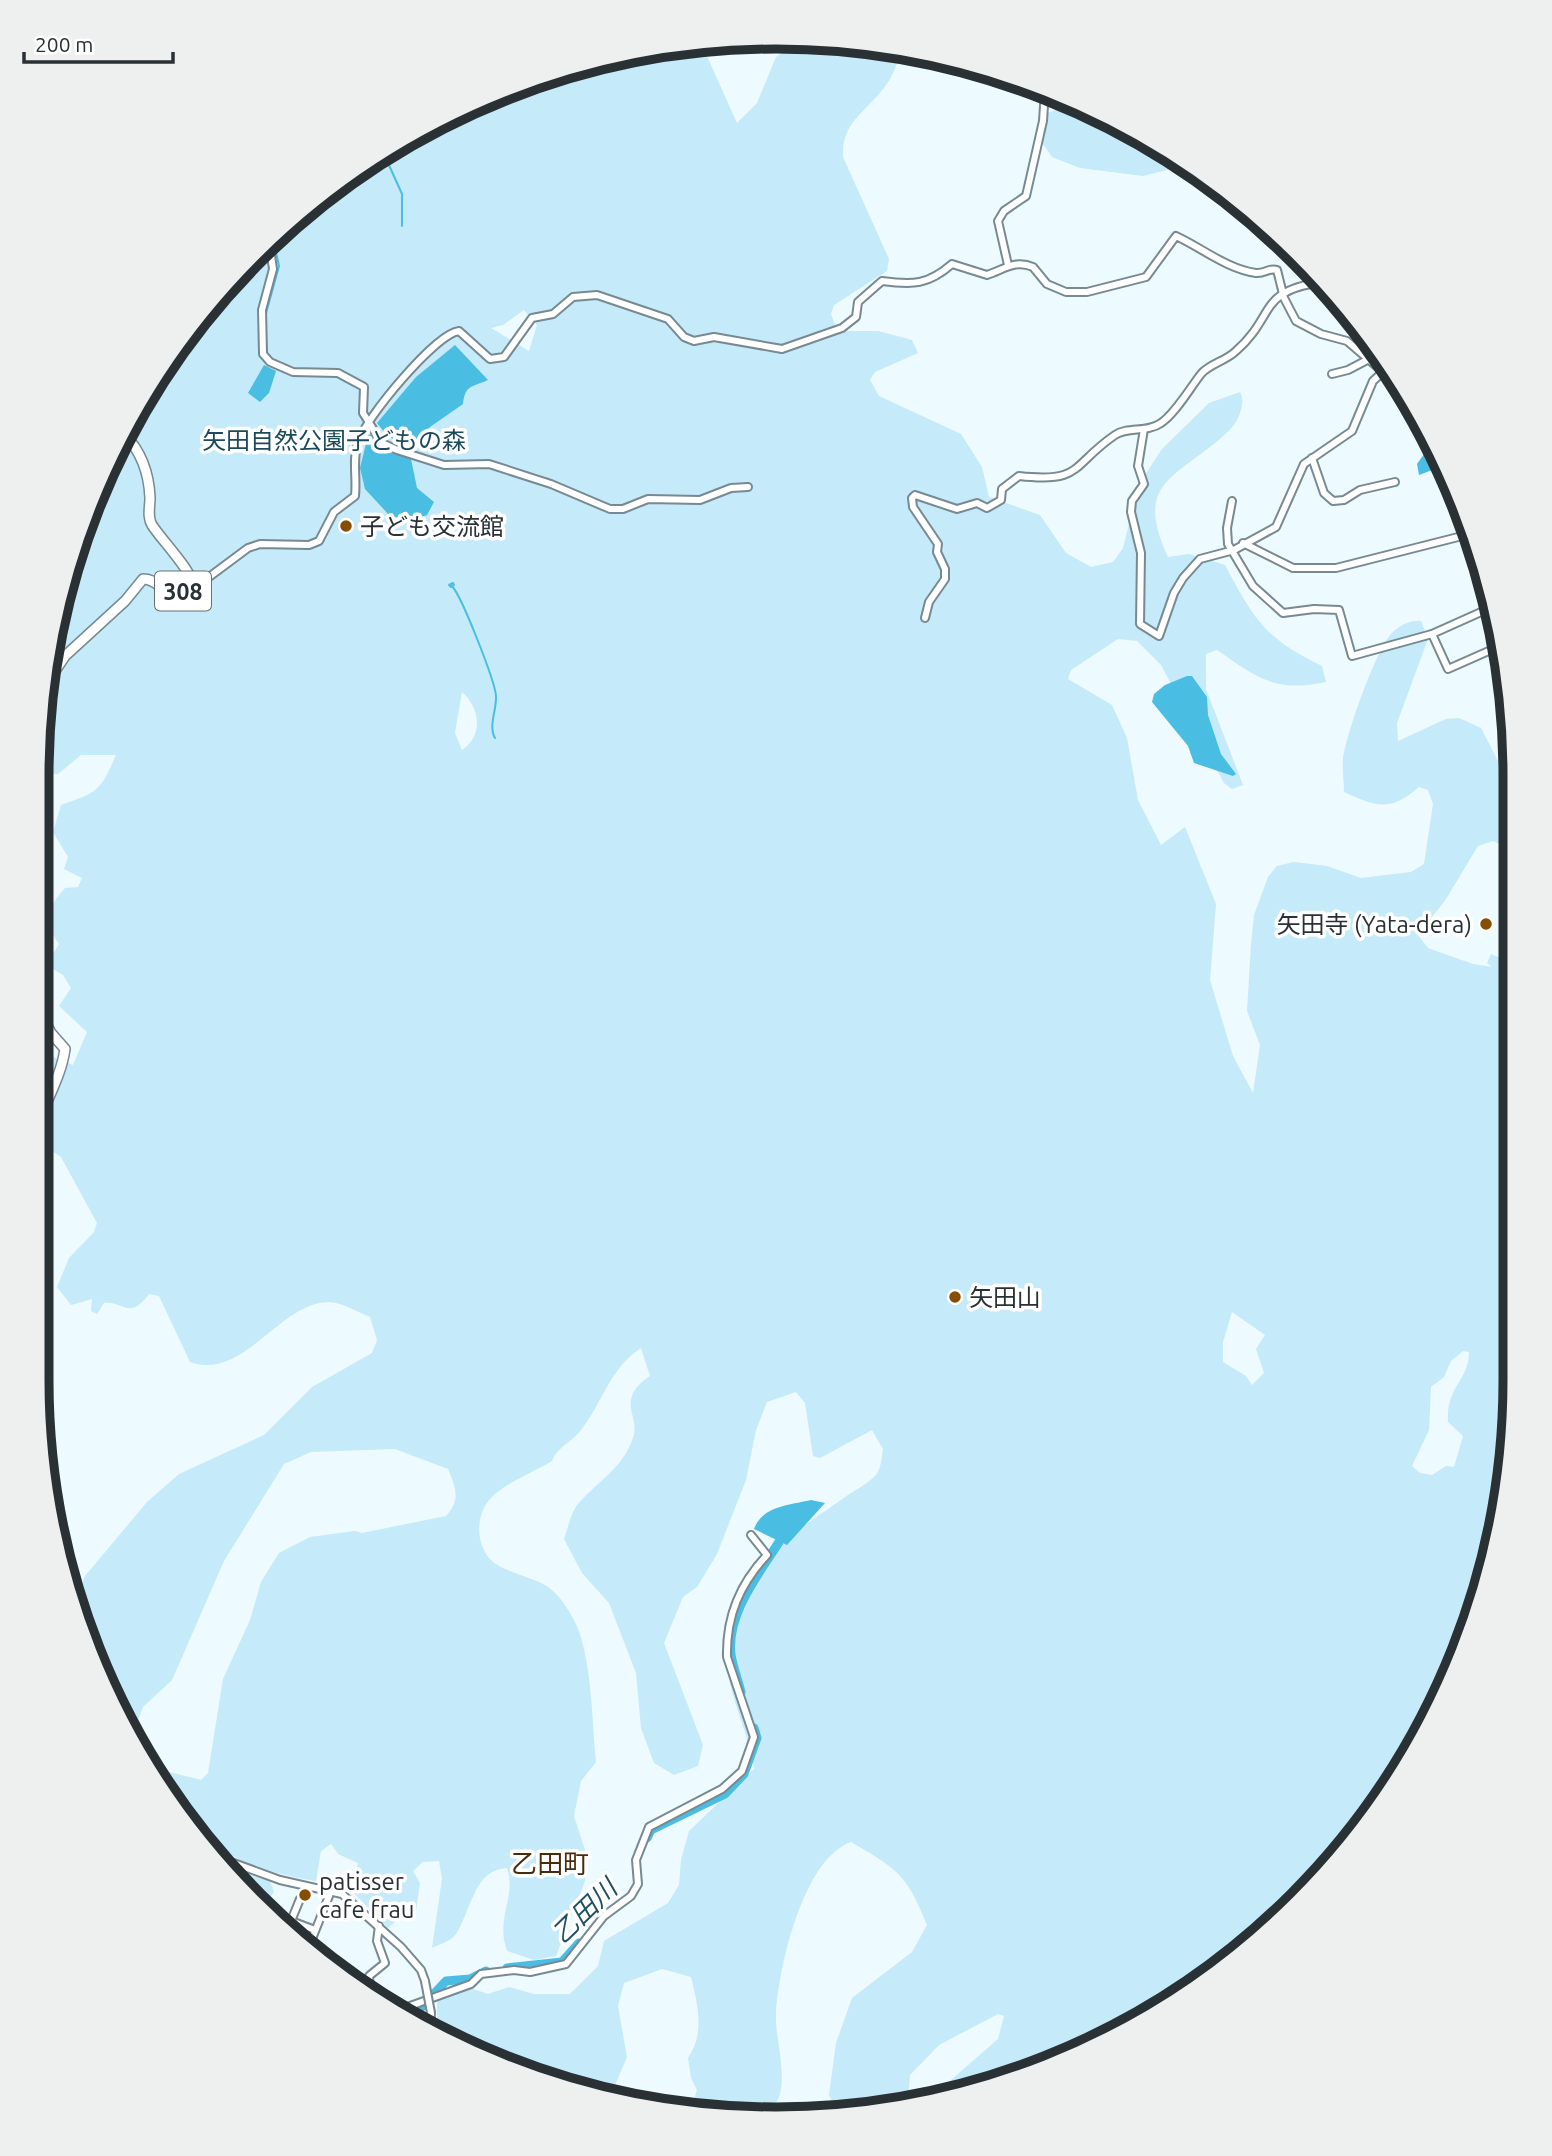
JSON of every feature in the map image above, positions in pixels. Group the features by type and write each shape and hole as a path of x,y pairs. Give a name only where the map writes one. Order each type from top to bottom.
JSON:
{"highway":[{"name":"308","path":"57,668 65,656 124,601 143,579 151,580 164,590 170,591 188,589 192,582 186,567 173,556 161,534 152,525 143,459 131,441"},
{"path":"49,1029 65,1049 60,1074 49,1092"}],"street":[{"path":"1008,265 998,221 1002,214 1024,199 1028,192 1043,100"},
{"path":"192,582 201,583 248,548 260,544 309,545 318,541 334,512 355,495 356,452 364,427 413,365 451,332 467,335 490,359 504,357 532,318 553,314 573,297 597,295 614,298 668,319 684,337 694,341 714,337 782,349 842,328 856,317 858,302 882,281 923,282 936,278 952,264 987,275 1008,265 1029,264 1043,282 1063,292 1087,292 1146,277 1176,236 1216,259 1250,271 1259,273 1272,268 1277,270 1282,292 1296,321 1321,334 1346,341 1373,362"},
{"path":"271,254 273,269 262,310 262,354 270,362 293,372 338,373 364,387 363,413 382,443 444,465 489,464 551,484 610,509 623,509 648,499 700,500 731,488 748,487"},
{"path":"925,618 929,602 944,579 945,569 937,552 938,544 913,507 912,498 915,495 957,509 977,503 987,508 1000,500 1002,489 1019,476 1060,478 1073,472 1119,432 1144,429 1162,423 1203,372 1236,352 1258,329 1267,307 1282,292 1311,285"},
{"path":"1332,374 1348,370 1369,359"},
{"path":"1144,429 1138,466 1144,484 1132,501 1131,512 1141,553 1140,624 1159,636 1164,617 1183,578 1200,559 1234,550 1243,543 1263,537 1276,527 1302,468 1311,458 1355,427 1373,381 1381,373"},
{"path":"1311,458 1324,493 1333,501 1344,500 1360,490 1395,482"},
{"path":"1232,501 1227,541 1234,550 1242,572 1253,586 1283,613 1314,609 1339,610 1352,656 1432,634 1483,611"},
{"path":"1243,543 1293,568 1336,568 1462,536"},
{"path":"1432,634 1448,669 1492,650"},
{"path":"407,2007 471,1984 481,1974 514,1970 530,1972 566,1964 604,1916 631,1896 638,1884 636,1860 649,1827 722,1789 742,1771 754,1737 727,1657 727,1643 735,1601 746,1577 767,1555 751,1535"},
{"path":"232,1863 280,1880 331,1891 355,1903 413,1960 425,1981 431,2020"},
{"path":"312,1939 331,1891"},
{"path":"300,1899 291,1921 315,1930"},
{"path":"369,1982 369,1976 384,1963 377,1941 379,1926"}],"green space":[{"name":"矢田自然公園子どもの森","path":"787,49 871,55 899,60 889,81 851,125 846,134 843,157 889,259 887,271 834,305 831,314 837,331 878,331 912,340 918,353 875,372 870,380 879,396 961,434 982,467 989,497 1040,515 1066,553 1091,567 1113,562 1123,548 1139,484 1162,449 1209,403 1240,392 1242,400 1239,417 1232,427 1164,485 1157,498 1155,513 1159,533 1168,557 1189,554 1225,565 1244,600 1263,626 1287,646 1322,666 1326,682 1293,686 1280,684 1256,675 1217,650 1206,654 1206,689 1243,785 1232,789 1224,783 1161,665 1137,641 1118,639 1071,670 1068,679 1112,705 1127,738 1138,800 1161,845 1185,827 1216,904 1210,980 1233,1056 1253,1093 1260,1045 1247,1011 1251,944 1254,915 1268,877 1277,866 1294,862 1327,866 1361,878 1411,872 1424,864 1433,804 1428,790 1419,787 1391,804 1375,804 1344,792 1343,759 1363,693 1385,642 1402,625 1421,621 1428,639 1397,723 1398,741 1446,719 1459,718 1481,728 1503,770 1503,776 1503,846 1493,841 1478,846 1446,899 1418,935 1428,948 1473,964 1492,967 1487,963 1491,954 1503,959 1499,971 1503,975 1503,1380 1497,1475 1478,1568 1448,1658 1406,1744 1353,1823 1290,1894 1219,1957 1140,2010 1054,2052 943,2087 998,2039 1004,2016 998,2014 939,2045 910,2075 909,2095 834,2104 829,2095 836,2043 852,1998 912,1952 927,1925 913,1894 899,1874 851,1842 834,1852 819,1869 807,1891 788,1943 776,2013 782,2084 774,2107 693,2102 697,2090 691,2078 688,2058 697,2039 698,2019 691,1977 662,1969 624,1983 618,2006 627,2057 614,2088 542,2068 524,2057 514,2058 454,2032 437,2023 437,2002 452,1986 458,1984 488,1994 509,1987 534,1994 570,1994 598,1966 604,1941 668,1903 679,1885 681,1860 689,1831 754,1769 732,1692 727,1661 731,1617 739,1594 764,1558 781,1543 876,1475 883,1449 872,1430 820,1458 813,1456 805,1403 796,1392 767,1402 756,1430 746,1480 717,1554 697,1587 683,1597 664,1643 703,1745 698,1766 674,1775 654,1763 641,1728 636,1673 609,1603 582,1573 564,1539 576,1507 623,1458 633,1438 635,1430 631,1400 639,1385 650,1376 641,1348 630,1356 614,1375 589,1419 557,1452 552,1461 492,1497 480,1523 479,1533 485,1552 499,1566 550,1588 558,1595 580,1634 588,1669 596,1762 581,1781 574,1816 588,1859 585,1881 556,1956 534,1960 507,1951 503,1928 510,1888 507,1868 487,1875 480,1883 456,1934 432,1948 442,1879 439,1861 423,1862 413,1871 420,1883 416,1911 402,1916 388,1928 352,1891 358,1863 338,1854 331,1844 321,1851 316,1881 277,1873 241,1860 220,1848 167,1776 169,1772 201,1780 208,1773 223,1679 250,1620 261,1582 279,1553 310,1537 355,1531 362,1533 446,1516 454,1505 456,1494 448,1469 395,1449 311,1452 284,1464 224,1561 172,1680 143,1707 136,1725 104,1658 88,1614 80,1589 85,1576 147,1502 179,1474 264,1435 312,1387 372,1353 377,1340 370,1317 340,1304 320,1303 284,1321 230,1360 211,1365 190,1362 159,1296 149,1294 136,1307 131,1308 104,1303 97,1314 91,1311 92,1299 71,1305 57,1287 69,1258 94,1232 97,1223 61,1157 49,1149 49,1048 55,1058 73,1065 87,1032 59,1006 71,988 63,975 49,967 49,960 59,944 49,921 51,908 65,888 78,887 82,878 64,869 68,857 53,832 61,805 96,789 106,777 116,755 81,755 58,774 49,774 55,681 74,588 104,498 146,412 172,372 199,333 229,297 297,229 333,199 372,172 454,124 498,104 588,74 634,63 705,53 737,123 757,103 776,57","holes":["524,310 537,325 529,351 491,328 503,325","462,692 473,706 477,721 474,737 462,750 455,733","1232,1312 1265,1335 1256,1349 1264,1373 1252,1385 1246,1376 1223,1362 1223,1342","1463,1351 1469,1352 1468,1362 1448,1410 1448,1422 1463,1436 1454,1467 1446,1466 1432,1475 1420,1473 1412,1466 1429,1430 1431,1387 1444,1377 1451,1361"]},
{"path":"1060,108 1140,146 1174,168 1143,176 1080,168 1052,157 1037,135 1038,117"},
{"path":"241,1872 270,1881 274,1892 268,1900"}],"water":[{"path":"455,345 488,380 468,389 463,404 430,427 418,444 405,444 390,437 377,423 416,377"},
{"path":"264,365 276,371 269,393 260,402 248,393"},
{"path":"373,434 383,450 411,459 417,488 434,502 427,515 414,520 390,516 365,489 360,468 368,435"},
{"path":"1427,453 1435,469 1419,475 1417,464"},
{"path":"1192,676 1207,697 1208,715 1221,754 1236,774 1233,776 1194,763 1188,746 1152,702 1154,694 1165,685"},
{"path":"811,1500 825,1503 787,1545 754,1529 763,1515 770,1511"}],"waterway":[{"path":"388,162 402,194 402,226"},
{"path":"265,317 279,266 275,249"},
{"path":"265,323 267,355"},
{"path":"453,583 454,585 451,587 449,585 453,583"},
{"path":"452,586 470,622 494,687 496,701 492,728 495,738"},
{"name":"乙田川","path":"741,1692 731,1655 734,1625 746,1595 779,1542"},
{"name":"乙田川","path":"647,1838 651,1830 725,1794 744,1774 757,1738 754,1728"},
{"name":"乙田川","path":"507,1968 562,1962 579,1943"},
{"name":"乙田川","path":"416,2012 446,1981 470,1979 486,1971"}],"place":[{"name":"子ども交流館","path":"346,526"},
{"name":"矢田寺 (Yata-dera)","path":"1486,924"},
{"name":"矢田山","path":"955,1297"},
{"name":"patisser cafe frau","path":"305,1895"}],"district":[{"name":"乙田町","path":"550,1863"}]}
